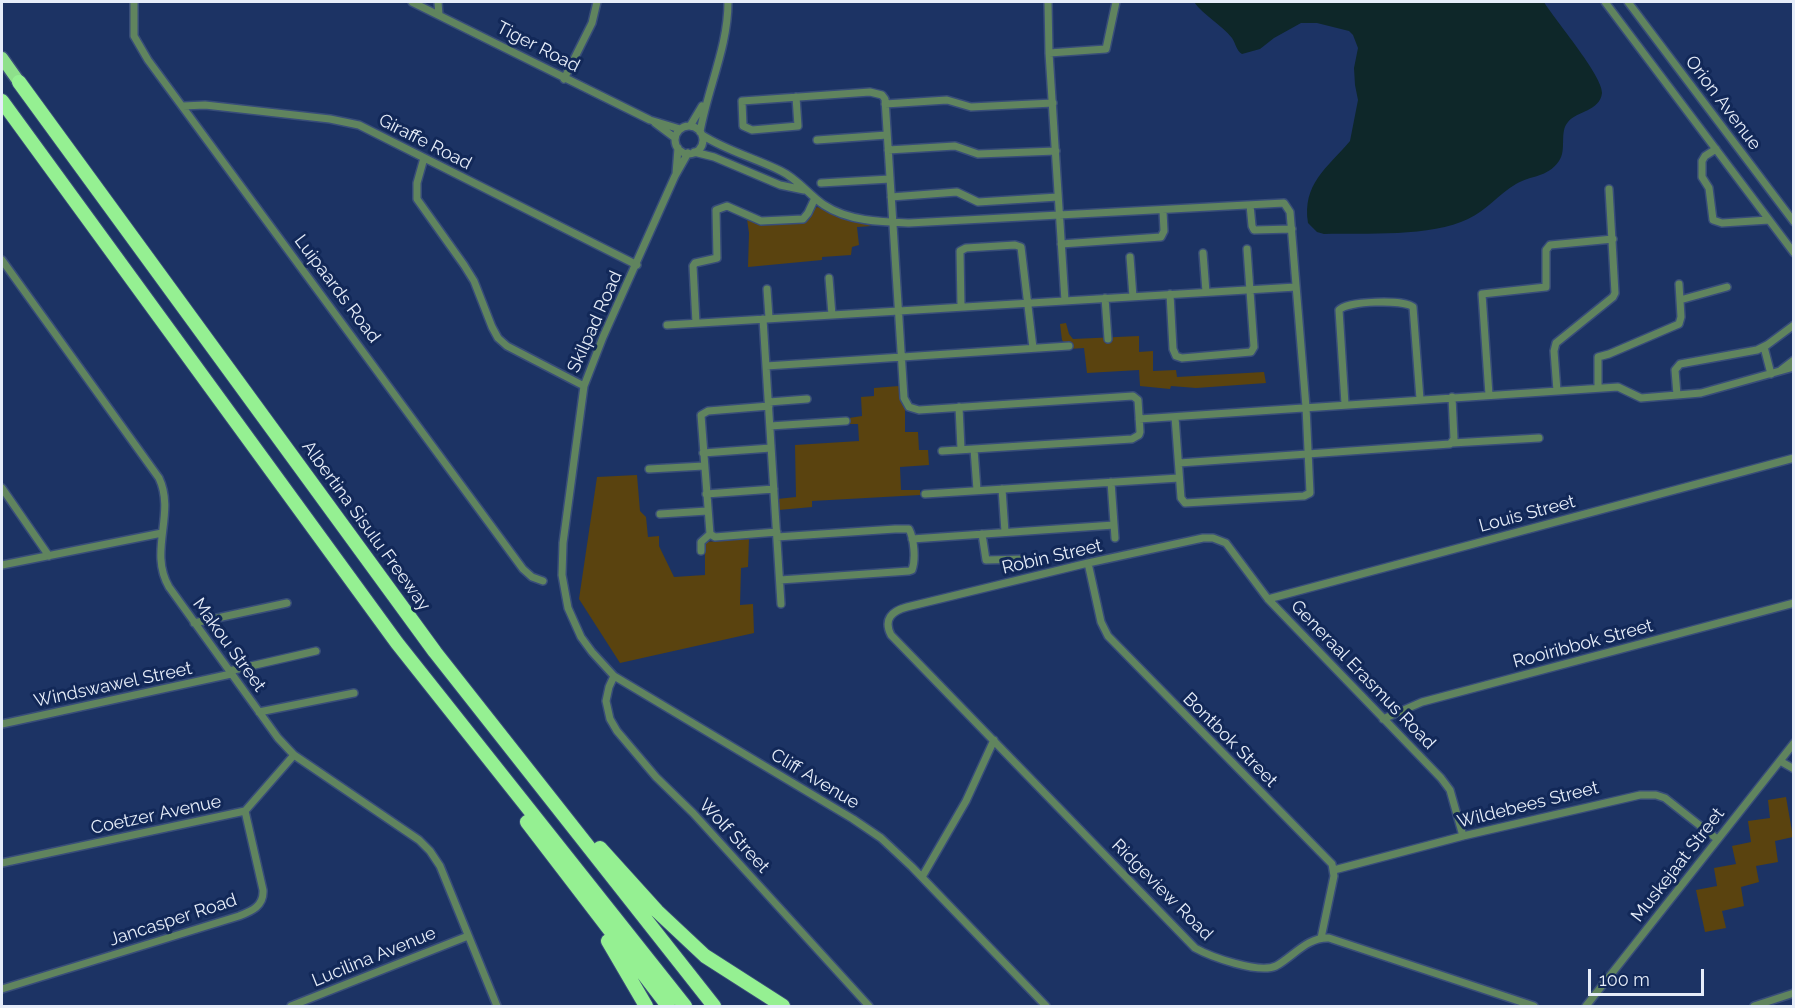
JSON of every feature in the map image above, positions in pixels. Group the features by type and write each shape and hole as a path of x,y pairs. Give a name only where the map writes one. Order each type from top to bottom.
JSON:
{"highway":[{"name":"Albertina Sisulu Freeway","path":"2,58 435,652 714,1006"},
{"path":"2,101 397,643 685,1006"},
{"path":"397,643 416,674 668,1006"},
{"path":"540,785 552,795 657,911 692,945 713,962 783,1006"},
{"path":"520,813 606,938 646,1006"}],"street":[{"name":"Luipaards Road","path":"134,2 133,29 137,44 523,569 532,577 543,581"},
{"name":"Tiger Road","path":"412,2 651,120 680,129"},
{"path":"438,2 439,15"},
{"path":"564,78 592,23 597,2"},
{"path":"691,153 702,143 705,102 722,52 728,2"},
{"path":"1048,2 1049,53 1065,301"},
{"path":"1049,53 1106,49 1116,2"},
{"path":"1605,2 1794,253"},
{"name":"Orion Avenue","path":"1628,2 1794,222"},
{"path":"796,97 798,126 752,130 743,126 742,101 796,97 870,92 882,95 885,104 904,398 909,407 919,410 1133,396 1138,400 1139,435 1132,439 942,451"},
{"path":"885,104 947,100 971,107 1053,103"},
{"path":"705,102 690,126 680,129 675,138 678,148 714,157 780,185 804,190"},
{"name":"Giraffe Road","path":"183,106 205,105 349,122 637,265"},
{"name":"Tiger Road","path":"651,120 675,138"},
{"path":"690,126 720,146 782,172 797,181 804,190 826,206 850,216 892,222 909,224 1284,203 1290,212 1292,229 1306,407 1310,493 1304,496 1185,504 1181,498 1175,417"},
{"path":"816,140 887,135"},
{"path":"888,150 955,146 978,154 1056,151"},
{"name":"Skilpad Road","path":"675,176 678,148"},
{"path":"1716,149 1705,156 1702,161 1702,177 1710,188 1713,220 1722,224 1768,220"},
{"name":"Skilpad Road","path":"564,595 561,559 584,386 603,337 675,176 691,153"},
{"path":"424,158 416,187 417,199 470,274 498,338 507,346 584,386"},
{"path":"821,183 890,179"},
{"path":"1557,391 1554,351 1556,343 1615,293 1609,189"},
{"path":"891,196 957,192 978,202 1058,197"},
{"path":"696,323 693,266 695,262 717,258 716,210 727,206 760,221 803,219 815,198"},
{"path":"1250,204 1254,230 1292,229"},
{"path":"1061,244 1161,237 1164,231 1163,211"},
{"path":"1489,395 1482,294 1546,287 1545,250 1550,245 1613,239"},
{"path":"961,307 960,251 966,248 1016,245 1021,247 1033,348"},
{"path":"1170,294 1173,349 1176,356 1182,358 1251,352 1254,347 1247,249"},
{"path":"1203,254 1206,292"},
{"path":"1130,257 1133,297"},
{"name":"Makou Street","path":"2,260 159,478 166,498 160,564 164,579 230,673 294,755 426,846 440,866 497,1006"},
{"path":"829,278 832,315"},
{"path":"1598,388 1598,357 1677,326 1680,320 1678,284"},
{"path":"667,325 1296,286"},
{"path":"1680,300 1727,287"},
{"path":"767,290 766,366 781,604"},
{"path":"1105,298 1108,339"},
{"path":"1345,404 1339,310 1347,305 1398,302 1407,303 1413,307 1420,399"},
{"path":"1677,395 1675,370 1680,363 1756,350 1794,325"},
{"path":"766,366 1069,346"},
{"path":"1764,346 1771,374"},
{"path":"1780,372 1794,360"},
{"path":"1139,419 1598,388 1621,388 1641,398 1701,393 1794,367"},
{"path":"1452,397 1454,439 1452,442"},
{"path":"710,534 701,416 704,412 807,399"},
{"path":"959,407 961,449"},
{"path":"770,426 846,421"},
{"path":"1179,463 1452,442 1539,438"},
{"path":"703,453 771,448"},
{"path":"974,449 977,490"},
{"name":"Louis Street","path":"1268,599 1794,458"},
{"path":"649,469 704,466"},
{"path":"925,494 1179,478"},
{"path":"1111,482 1115,538"},
{"path":"2,488 49,556"},
{"path":"706,494 774,489"},
{"path":"1002,489 1005,532"},
{"path":"660,514 707,511"},
{"path":"912,538 1114,525"},
{"path":"710,534 715,537 909,529 914,563 914,567 909,571 780,580"},
{"path":"2,565 162,533"},
{"path":"701,551 701,543 710,534"},
{"path":"982,534 986,560 1024,559"},
{"name":"Robin Street","path":"888,617 896,610 907,607 1088,563 1203,538 1213,538 1226,543"},
{"name":"Generaal Erasmus Road","path":"1226,543 1268,599 1442,777 1450,790 1463,836"},
{"name":"Bontbok Street","path":"1088,563 1101,622 1107,636 1329,860 1334,870"},
{"name":"Cliff Avenue","path":"564,595 581,637 591,652 614,676 870,830 891,846 1046,1006"},
{"path":"194,623 287,603"},
{"name":"Rooiribbok Street","path":"1383,719 1422,702 1794,603"},
{"name":"Ridgeview Road","path":"888,617 887,625 891,635 1195,948 1207,955 1246,965 1270,968 1310,942 1321,938"},
{"name":"Windswawel Street","path":"2,724 230,673 316,651"},
{"name":"Wolf Street","path":"614,676 606,701 610,719 618,731 656,777 693,813 869,1006"},
{"path":"259,712 354,693"},
{"path":"922,877 966,801 994,740"},
{"name":"Muskejaat Street","path":"1586,1006 1794,743"},
{"name":"Coetzer Avenue","path":"2,863 245,811 294,755"},
{"path":"1780,760 1794,769"},
{"name":"Wildebees Street","path":"1334,870 1463,836 1648,794 1665,798 1717,839"},
{"name":"Jancasper Road","path":"2,989 239,916 256,908 263,896 245,811"},
{"path":"1334,870 1321,938 1329,938 1534,1006"},
{"name":"Lucilina Avenue","path":"291,1006 468,936"},
{"path":"1754,1006 1794,993"}],"shaded area":[{"path":"1194,2 1544,2 1587,61 1602,93 1597,104 1572,118 1565,126 1563,152 1554,166 1544,173 1516,184 1481,212 1468,219 1436,229 1417,231 1324,234 1317,232 1308,223 1307,209 1318,178 1350,141 1358,100 1354,68 1358,48 1353,35 1349,31 1317,23 1301,23 1260,49 1242,54 1228,33"},
{"path":"817,207 839,217 872,226 857,227 859,245 852,247 851,255 748,267 747,219 761,225 803,222"},
{"path":"1066,323 1073,339 1139,336 1139,352 1153,351 1153,371 1176,370 1177,377 1264,372 1266,383 1196,388 1171,386 1170,389 1140,386 1139,370 1087,373 1084,348 1069,349 1062,340 1060,324"},
{"path":"899,386 905,408 905,432 918,432 919,450 928,450 929,465 900,467 901,490 920,490 920,495 812,501 812,507 779,510 777,499 796,497 795,445 859,441 858,424 850,424 849,418 862,416 861,397 874,396 874,388"},
{"path":"637,475 640,511 646,517 648,537 659,536 659,546 674,577 705,575 705,542 749,539 748,567 741,568 740,605 753,604 754,633 620,663 579,599 597,477"},
{"path":"1786,797 1793,837 1775,841 1778,862 1756,866 1759,882 1741,887 1744,906 1722,911 1726,928 1705,932 1696,890 1717,886 1714,868 1736,864 1732,846 1751,842 1748,821 1770,818 1768,800"}]}
